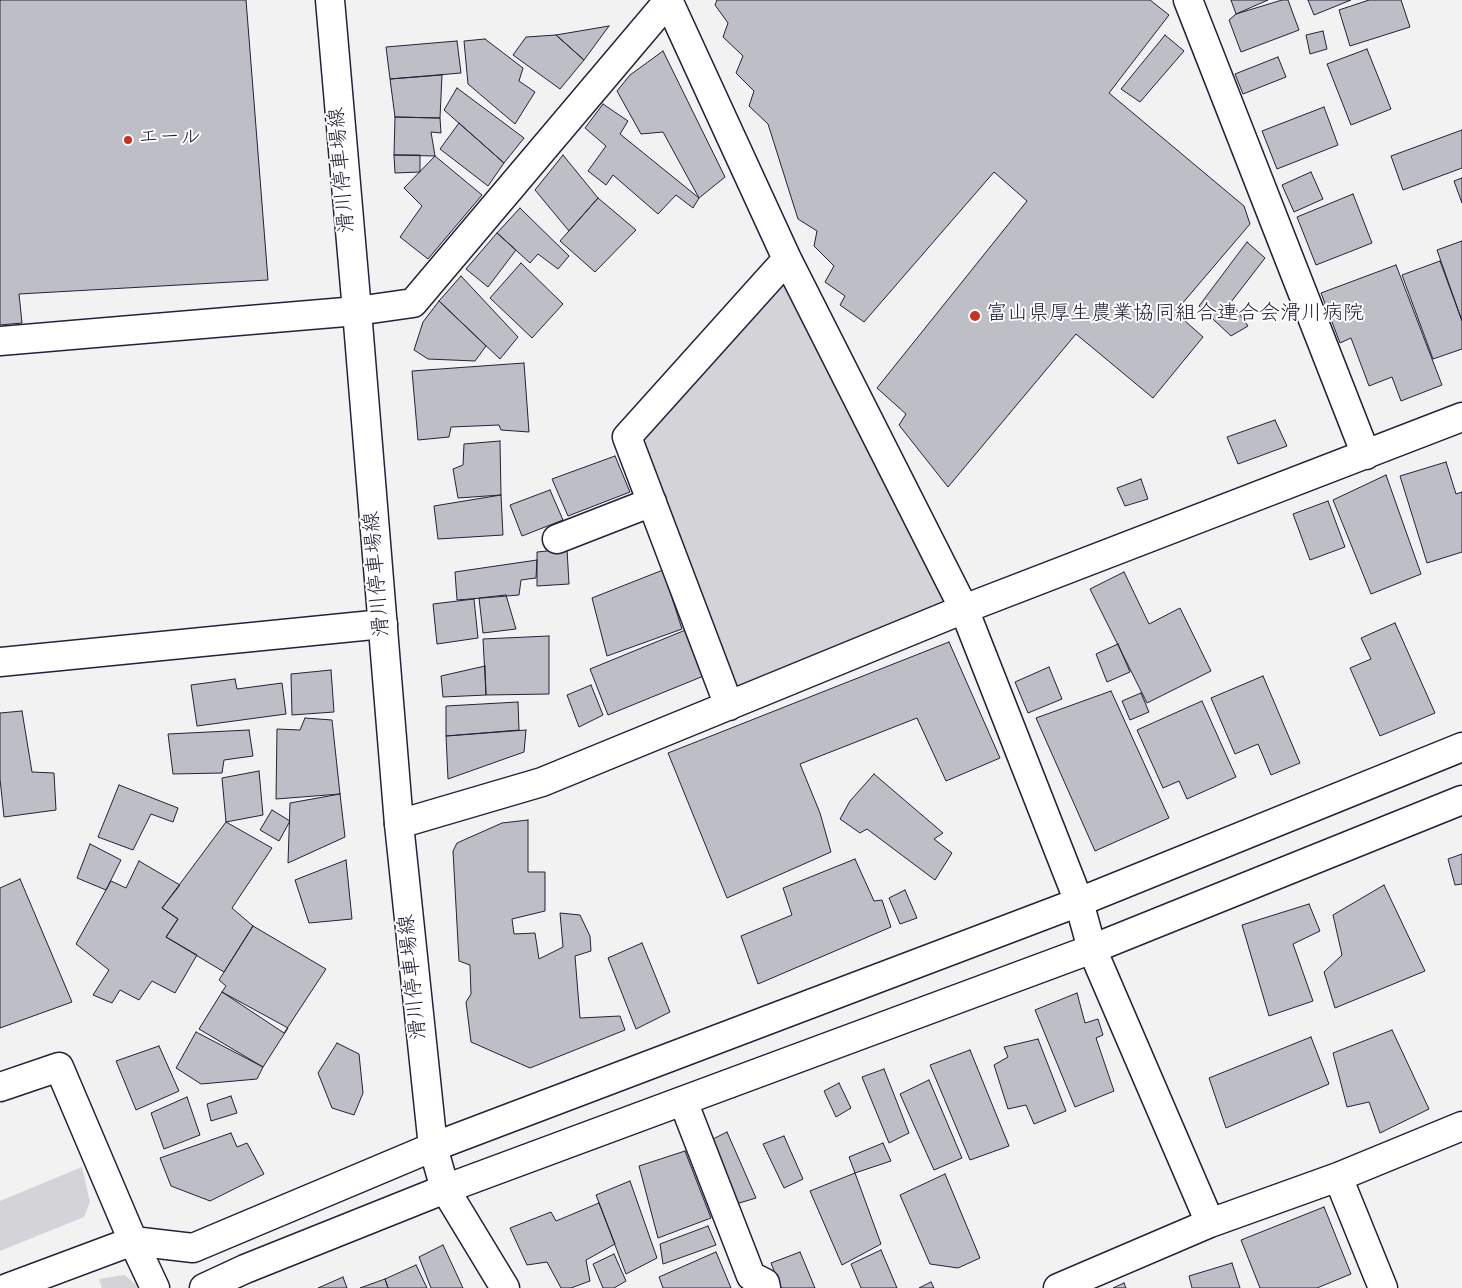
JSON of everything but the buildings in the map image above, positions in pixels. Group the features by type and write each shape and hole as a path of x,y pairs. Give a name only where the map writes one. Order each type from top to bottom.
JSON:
{"street":[{"name":"滑川停車場線","path":"330,0 399,824 433,1147 445,1189 505,1288"},
{"path":"0,341 357,311 413,303 668,0 787,259 964,609 1079,902 1092,949 1210,1223"},
{"path":"1188,0 1366,454"},
{"path":"729,706 627,437 787,259"},
{"path":"399,824 542,782 964,609 1462,417"},
{"path":"557,539 652,502"},
{"path":"0,662 383,624"},
{"path":"6,1288 133,1241 193,1248 433,1147 1079,902 1462,747"},
{"path":"204,1288 245,1269 445,1189 1092,949 1462,800"},
{"path":"0,1088 59,1067 155,1288"},
{"path":"683,1101 751,1276 765,1283 766,1288"},
{"path":"1058,1288 1210,1223 1338,1177 1462,1126"},
{"path":"1338,1177 1383,1288"}],"shaded area":[{"path":"787,259 964,609 736,703 632,443"},
{"path":"82,1167 90,1202 84,1217 0,1251 0,1201"},
{"path":"125,1275 137,1288 102,1288 99,1279"}],"place":[{"name":"エール","path":"128,140"},
{"name":"富山県厚生農業協同組合連合会滑川病院","path":"975,316"}]}
